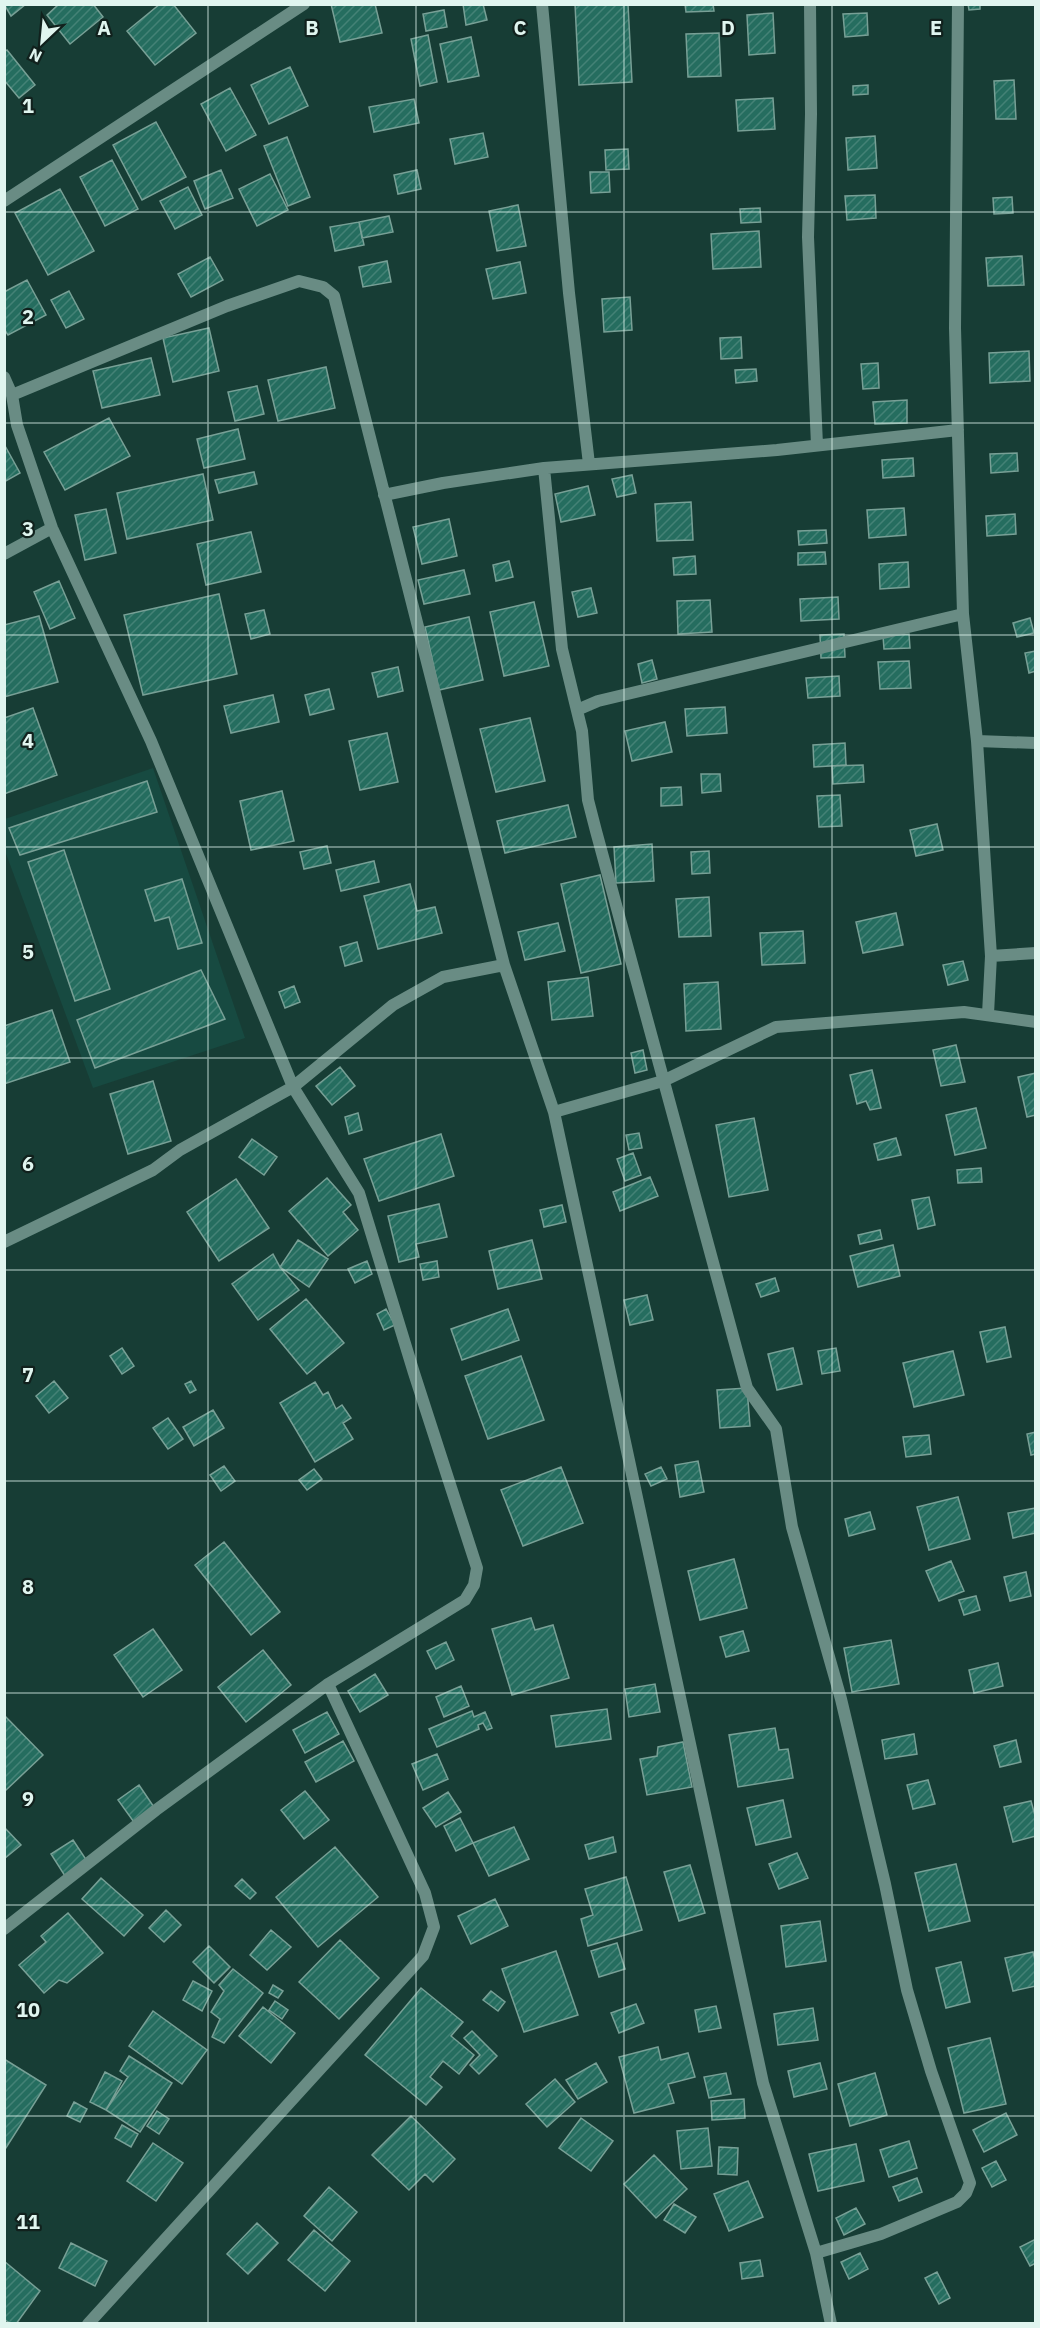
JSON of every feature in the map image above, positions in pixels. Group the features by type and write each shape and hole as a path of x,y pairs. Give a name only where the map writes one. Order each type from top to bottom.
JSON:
{"street":[{"path":"4,201 304,4"},
{"path":"542,4 569,293 589,464"},
{"path":"810,4 811,114 807,237 817,445"},
{"path":"958,4 955,316 963,614 977,741 991,956 988,1014"},
{"path":"12,395 216,310 299,281 323,287 334,296 504,965 554,1112 764,2083 816,2253 831,2324"},
{"path":"4,377 12,395 17,425 52,528 151,741 293,1087 359,1193 477,1568 474,1585 465,1600 328,1684 156,1810 4,1929"},
{"path":"384,495 443,483 544,468 817,445 958,430"},
{"path":"544,468 562,649 582,731 588,800 747,1388 776,1429 792,1527 841,1699 908,1990 931,2071 970,2183 966,2193 957,2202 881,2234 816,2253"},
{"path":"4,554 52,528"},
{"path":"577,710 598,701 963,614"},
{"path":"977,741 1035,743"},
{"path":"991,956 1035,953"},
{"path":"4,1242 153,1170 180,1150 293,1087 393,1005 443,977 504,965"},
{"path":"554,1112 663,1081 776,1028 924,1013 964,1012 1035,1022"},
{"path":"88,2324 423,1956 434,1927 425,1893 328,1684"}],"shaded area":[{"path":"153,768 245,1038 93,1088 5,851 5,819"}],"building":[{"path":"4,4 26,4 11,16"},
{"path":"59,4 93,4 103,17 70,44 47,15"},
{"path":"160,4 173,4 196,33 155,65 127,31"},
{"path":"331,4 375,4 382,33 340,42"},
{"path":"463,4 483,4 487,20 466,25"},
{"path":"575,4 628,4 632,82 579,85"},
{"path":"685,4 713,4 714,11 686,12"},
{"path":"968,4 980,4 980,9 969,10"},
{"path":"444,10 447,27 426,31 423,14"},
{"path":"773,13 775,53 749,55 747,15"},
{"path":"867,13 868,35 845,37 843,14"},
{"path":"719,33 721,76 688,77 686,34"},
{"path":"428,35 437,82 420,86 411,39"},
{"path":"471,37 479,76 448,82 440,44"},
{"path":"7,50 35,85 19,98 4,80 4,52"},
{"path":"290,67 308,106 269,124 251,85"},
{"path":"1014,80 1016,119 996,119 994,81"},
{"path":"868,85 868,94 853,95 853,86"},
{"path":"230,88 256,135 226,151 201,104"},
{"path":"773,98 775,129 738,131 736,100"},
{"path":"414,99 419,123 374,132 369,107"},
{"path":"156,122 186,177 142,200 113,145"},
{"path":"483,133 488,157 455,164 450,139"},
{"path":"875,136 877,168 848,170 846,138"},
{"path":"287,137 310,197 288,206 264,146"},
{"path":"628,149 629,169 606,170 605,150"},
{"path":"112,160 138,209 105,226 80,177"},
{"path":"221,170 233,198 205,209 194,181"},
{"path":"417,170 421,189 398,194 394,175"},
{"path":"590,172 609,172 610,192 591,193"},
{"path":"270,174 288,210 257,226 239,189"},
{"path":"188,187 202,215 175,229 160,201"},
{"path":"60,189 94,251 48,275 15,213"},
{"path":"875,195 876,218 847,220 845,196"},
{"path":"1012,197 1013,213 994,214 993,198"},
{"path":"518,205 526,246 497,251 489,211"},
{"path":"760,208 761,222 741,223 740,209"},
{"path":"389,216 393,232 362,238 359,222"},
{"path":"359,222 364,245 335,251 330,227"},
{"path":"759,231 761,267 713,269 711,234"},
{"path":"1022,256 1024,285 988,286 986,258"},
{"path":"210,257 223,280 191,297 178,274"},
{"path":"387,261 391,282 363,287 359,267"},
{"path":"520,262 526,293 493,299 486,269"},
{"path":"27,280 46,315 8,335 4,329 4,292"},
{"path":"69,291 84,319 66,328 51,300"},
{"path":"630,297 632,330 604,332 602,299"},
{"path":"209,328 219,371 173,382 163,338"},
{"path":"741,337 742,358 721,359 720,338"},
{"path":"1029,351 1030,381 990,383 989,353"},
{"path":"151,358 160,395 102,408 93,371"},
{"path":"878,363 879,388 863,389 861,364"},
{"path":"326,367 335,408 278,421 268,380"},
{"path":"756,369 757,381 736,383 735,370"},
{"path":"257,386 264,414 235,421 228,392"},
{"path":"907,400 907,423 875,424 873,402"},
{"path":"109,418 130,456 65,490 44,452"},
{"path":"238,429 245,459 204,468 197,439"},
{"path":"4,444 20,473 4,482"},
{"path":"1017,453 1018,471 991,473 990,454"},
{"path":"913,458 914,476 883,478 882,460"},
{"path":"254,472 257,484 219,493 215,480"},
{"path":"203,474 213,520 127,539 117,493"},
{"path":"632,475 636,493 617,497 612,479"},
{"path":"588,486 595,515 561,522 555,494"},
{"path":"691,502 693,540 657,541 655,504"},
{"path":"904,508 906,535 869,538 867,510"},
{"path":"106,509 116,553 85,560 75,515"},
{"path":"1015,514 1016,534 987,536 986,516"},
{"path":"449,519 457,556 422,564 413,527"},
{"path":"826,530 827,543 799,545 798,531"},
{"path":"251,532 261,572 206,585 197,544"},
{"path":"825,552 826,564 798,565 798,553"},
{"path":"695,556 696,574 674,575 673,558"},
{"path":"509,561 513,577 496,581 493,565"},
{"path":"908,562 909,587 880,589 879,564"},
{"path":"464,570 470,594 424,604 418,580"},
{"path":"59,581 75,618 50,629 34,592"},
{"path":"591,588 597,613 578,617 572,592"},
{"path":"219,594 237,674 143,695 124,615"},
{"path":"838,597 839,619 801,621 800,599"},
{"path":"710,600 712,632 678,634 677,601"},
{"path":"534,602 549,666 504,676 490,612"},
{"path":"264,610 270,634 251,639 245,614"},
{"path":"39,616 58,682 4,697 4,625"},
{"path":"469,617 483,680 439,690 425,627"},
{"path":"1030,618 1034,633 1017,637 1013,623"},
{"path":"844,634 845,657 821,658 820,635"},
{"path":"909,634 910,648 884,649 883,636"},
{"path":"1036,651 1036,671 1029,673 1025,653"},
{"path":"652,660 657,679 642,683 638,664"},
{"path":"909,661 911,688 880,689 878,662"},
{"path":"398,667 403,691 378,697 372,673"},
{"path":"839,676 840,696 808,698 806,678"},
{"path":"329,689 334,709 310,715 305,695"},
{"path":"273,695 279,722 231,733 224,706"},
{"path":"725,707 727,733 687,736 685,709"},
{"path":"33,708 57,775 4,794 4,718"},
{"path":"530,718 545,781 496,792 480,729"},
{"path":"665,722 672,752 632,761 625,731"},
{"path":"387,733 398,782 360,790 349,741"},
{"path":"845,743 846,765 814,767 813,745"},
{"path":"863,765 864,782 833,784 832,766"},
{"path":"701,774 720,774 721,791 702,793"},
{"path":"147,781 157,812 20,855 9,828"},
{"path":"681,787 682,805 661,806 661,788"},
{"path":"282,791 294,841 251,850 240,801"},
{"path":"840,795 842,826 819,827 817,796"},
{"path":"568,805 576,837 505,853 497,821"},
{"path":"937,824 943,850 916,856 910,830"},
{"path":"652,844 654,881 616,883 614,847"},
{"path":"327,846 331,863 304,869 300,852"},
{"path":"64,850 110,989 75,1001 28,862"},
{"path":"709,851 710,873 692,874 691,852"},
{"path":"374,861 379,882 341,891 336,870"},
{"path":"600,875 621,964 581,973 561,884"},
{"path":"182,879 202,943 178,949 169,917 155,921 145,890"},
{"path":"410,884 417,911 435,907 442,933 378,949 364,896"},
{"path":"709,897 711,936 679,937 676,899"},
{"path":"896,913 903,945 863,953 856,922"},
{"path":"558,923 565,951 525,960 518,932"},
{"path":"803,931 805,963 762,965 760,933"},
{"path":"357,942 362,961 345,966 340,947"},
{"path":"963,961 968,980 948,985 943,965"},
{"path":"201,970 225,1019 95,1068 77,1020"},
{"path":"588,977 593,1016 552,1020 548,982"},
{"path":"718,982 721,1029 686,1031 684,984"},
{"path":"294,986 300,1002 285,1008 279,992"},
{"path":"52,1010 70,1062 4,1084 4,1026"},
{"path":"956,1045 965,1082 941,1086 933,1050"},
{"path":"643,1050 647,1070 635,1073 631,1053"},
{"path":"340,1067 355,1086 332,1105 316,1086"},
{"path":"872,1070 881,1108 870,1110 866,1101 857,1104 850,1075"},
{"path":"1036,1073 1036,1115 1027,1117 1018,1077"},
{"path":"153,1081 171,1141 128,1154 110,1094"},
{"path":"976,1108 986,1148 955,1155 946,1115"},
{"path":"358,1113 362,1130 349,1134 345,1117"},
{"path":"754,1118 768,1190 729,1197 716,1125"},
{"path":"639,1133 642,1148 629,1150 626,1135"},
{"path":"441,1134 454,1176 379,1201 364,1159"},
{"path":"896,1138 901,1155 878,1160 874,1144"},
{"path":"252,1139 277,1157 264,1175 239,1157"},
{"path":"633,1153 641,1175 625,1181 617,1159"},
{"path":"981,1168 982,1182 958,1183 957,1170"},
{"path":"650,1177 658,1196 620,1211 613,1192"},
{"path":"327,1178 351,1205 343,1212 358,1230 328,1256 289,1211"},
{"path":"236,1179 269,1228 219,1261 187,1212"},
{"path":"929,1197 935,1225 918,1229 912,1200"},
{"path":"439,1204 447,1237 416,1244 419,1257 399,1262 388,1216"},
{"path":"562,1205 566,1222 544,1227 540,1210"},
{"path":"880,1230 882,1239 860,1244 858,1235"},
{"path":"298,1240 328,1259 309,1287 280,1267"},
{"path":"532,1240 542,1279 498,1289 489,1251"},
{"path":"893,1245 900,1276 858,1287 850,1256"},
{"path":"273,1254 280,1267 299,1290 258,1320 232,1284"},
{"path":"367,1261 372,1274 355,1283 348,1269"},
{"path":"437,1261 439,1277 423,1280 420,1264"},
{"path":"775,1278 779,1291 761,1297 756,1284"},
{"path":"647,1295 653,1320 630,1325 624,1300"},
{"path":"306,1299 344,1343 307,1374 270,1329"},
{"path":"386,1309 395,1325 384,1330 377,1314"},
{"path":"508,1309 519,1340 462,1360 451,1329"},
{"path":"1005,1327 1011,1357 987,1362 980,1332"},
{"path":"122,1348 134,1366 122,1374 110,1356"},
{"path":"793,1348 802,1384 777,1390 768,1354"},
{"path":"836,1348 840,1371 822,1374 818,1351"},
{"path":"953,1351 964,1395 914,1407 903,1363"},
{"path":"521,1356 544,1420 488,1439 465,1376"},
{"path":"54,1381 68,1398 49,1413 36,1396"},
{"path":"191,1381 196,1390 190,1393 185,1384"},
{"path":"315,1382 323,1395 328,1392 336,1409 342,1405 351,1418 343,1423 353,1439 315,1462 280,1403"},
{"path":"747,1388 750,1426 720,1428 717,1390"},
{"path":"213,1410 224,1428 194,1446 183,1427"},
{"path":"168,1418 183,1439 168,1449 153,1428"},
{"path":"1036,1432 1036,1454 1031,1455 1027,1434"},
{"path":"929,1435 931,1454 906,1457 903,1437"},
{"path":"698,1461 704,1492 680,1497 675,1465"},
{"path":"224,1466 235,1481 221,1491 210,1475"},
{"path":"561,1467 583,1523 523,1546 501,1490"},
{"path":"661,1467 667,1479 651,1486 645,1474"},
{"path":"314,1469 322,1479 307,1490 299,1480"},
{"path":"958,1497 970,1539 929,1550 917,1507"},
{"path":"1036,1508 1036,1533 1013,1538 1008,1513"},
{"path":"870,1512 875,1529 849,1536 845,1519"},
{"path":"224,1542 280,1612 251,1635 195,1565"},
{"path":"734,1559 747,1608 700,1620 688,1571"},
{"path":"951,1561 964,1591 939,1601 926,1571"},
{"path":"1026,1572 1031,1596 1010,1601 1004,1577"},
{"path":"976,1596 980,1610 964,1615 959,1600"},
{"path":"531,1618 535,1630 553,1625 569,1678 512,1695 492,1629"},
{"path":"153,1629 182,1670 143,1697 114,1655"},
{"path":"743,1631 749,1651 726,1657 720,1637"},
{"path":"891,1640 899,1684 852,1692 844,1648"},
{"path":"446,1642 454,1660 436,1669 427,1651"},
{"path":"263,1650 291,1685 246,1722 218,1687"},
{"path":"998,1663 1003,1686 974,1693 969,1670"},
{"path":"375,1674 388,1695 360,1712 348,1691"},
{"path":"655,1684 660,1712 629,1717 625,1689"},
{"path":"461,1686 469,1706 444,1717 436,1697"},
{"path":"607,1709 611,1739 556,1747 551,1716"},
{"path":"472,1711 474,1717 485,1712 492,1728 487,1730 483,1723 478,1725 479,1729 437,1747 429,1729"},
{"path":"327,1712 339,1734 305,1753 293,1730"},
{"path":"4,1715 43,1755 5,1791 4,1790"},
{"path":"775,1728 779,1750 788,1749 793,1778 738,1787 729,1735"},
{"path":"914,1734 917,1754 885,1759 882,1740"},
{"path":"1016,1740 1021,1762 1000,1767 994,1746"},
{"path":"343,1741 354,1761 316,1782 305,1762"},
{"path":"683,1742 692,1787 647,1795 640,1759 657,1756 658,1747"},
{"path":"437,1754 448,1779 423,1790 412,1764"},
{"path":"928,1780 935,1804 913,1809 907,1785"},
{"path":"139,1785 156,1810 136,1825 118,1800"},
{"path":"305,1791 329,1820 304,1839 281,1810"},
{"path":"448,1792 461,1812 436,1827 423,1808"},
{"path":"783,1800 791,1837 756,1845 747,1808"},
{"path":"1031,1801 1036,1819 1036,1836 1013,1842 1004,1807"},
{"path":"460,1818 473,1843 456,1851 444,1826"},
{"path":"4,1827 21,1845 4,1859"},
{"path":"514,1827 529,1859 489,1876 473,1843"},
{"path":"613,1837 616,1852 589,1859 585,1845"},
{"path":"73,1840 87,1861 65,1876 51,1854"},
{"path":"335,1847 378,1897 318,1947 276,1897"},
{"path":"797,1853 808,1878 779,1889 769,1864"},
{"path":"956,1864 970,1921 929,1931 915,1873"},
{"path":"690,1865 705,1913 679,1921 664,1872"},
{"path":"626,1877 642,1930 588,1946 581,1919 593,1915 585,1889"},
{"path":"101,1878 143,1915 124,1936 82,1899"},
{"path":"242,1879 256,1893 250,1899 235,1886"},
{"path":"495,1899 508,1926 471,1944 458,1916"},
{"path":"166,1910 181,1925 164,1942 149,1928"},
{"path":"68,1913 103,1953 67,1983 59,1980 44,1993 19,1965 46,1942 41,1936"},
{"path":"820,1921 826,1961 786,1967 781,1926"},
{"path":"271,1930 291,1947 267,1970 250,1955"},
{"path":"340,1940 379,1978 339,2019 299,1982"},
{"path":"617,1943 625,1969 599,1977 591,1951"},
{"path":"209,1946 230,1967 214,1983 193,1962"},
{"path":"556,1951 578,2015 524,2032 502,1969"},
{"path":"1033,1952 1036,1964 1036,1986 1013,1991 1005,1958"},
{"path":"961,1962 970,2002 946,2008 936,1968"},
{"path":"233,1969 263,1993 224,2043 212,2037 220,2019 211,2012 224,1991 219,1985"},
{"path":"193,1981 212,1991 202,2011 183,2000"},
{"path":"273,1985 283,1991 278,1998 269,1993"},
{"path":"421,1988 463,2022 451,2036 474,2055 459,2074 443,2061 430,2077 442,2087 426,2105 365,2055"},
{"path":"491,1991 505,2002 498,2011 483,2000"},
{"path":"275,2001 288,2010 282,2019 269,2010"},
{"path":"636,2004 644,2023 619,2033 611,2013"},
{"path":"716,2006 721,2028 699,2032 695,2010"},
{"path":"263,2007 295,2033 271,2063 239,2036"},
{"path":"813,2008 818,2040 778,2045 774,2014"},
{"path":"153,2011 207,2050 182,2084 129,2046"},
{"path":"472,2031 497,2056 479,2074 470,2065 480,2055 464,2038"},
{"path":"990,2038 1006,2104 964,2113 948,2048"},
{"path":"658,2047 661,2060 688,2053 695,2077 668,2084 674,2103 634,2113 619,2057"},
{"path":"129,2056 172,2083 140,2132 106,2110 128,2077 120,2071"},
{"path":"4,2059 46,2085 4,2151"},
{"path":"596,2063 607,2082 578,2099 566,2080"},
{"path":"820,2063 827,2089 794,2097 788,2071"},
{"path":"105,2072 122,2081 106,2110 90,2102"},
{"path":"726,2073 731,2094 709,2098 704,2077"},
{"path":"875,2073 887,2115 850,2126 838,2084"},
{"path":"555,2079 575,2102 547,2127 526,2104"},
{"path":"744,2099 745,2118 712,2120 711,2101"},
{"path":"74,2102 87,2109 80,2122 67,2116"},
{"path":"157,2111 169,2119 159,2134 147,2126"},
{"path":"1006,2113 1017,2135 984,2152 973,2130"},
{"path":"411,2116 455,2159 433,2182 425,2174 409,2190 372,2155"},
{"path":"581,2118 613,2141 591,2171 559,2148"},
{"path":"122,2125 138,2134 131,2147 115,2138"},
{"path":"708,2128 712,2166 681,2169 677,2131"},
{"path":"909,2141 917,2168 889,2177 880,2150"},
{"path":"153,2143 183,2163 156,2201 127,2181"},
{"path":"856,2144 864,2181 818,2191 809,2154"},
{"path":"719,2147 738,2148 737,2175 718,2174"},
{"path":"654,2155 687,2189 656,2218 624,2184"},
{"path":"996,2161 1006,2180 992,2187 982,2168"},
{"path":"917,2178 922,2192 899,2201 893,2187"},
{"path":"748,2181 763,2217 729,2231 714,2194"},
{"path":"329,2187 357,2212 332,2241 304,2216"},
{"path":"674,2204 696,2217 685,2233 664,2220"},
{"path":"856,2208 865,2224 844,2235 836,2218"},
{"path":"257,2223 278,2243 248,2274 227,2254"},
{"path":"314,2230 350,2261 325,2291 288,2260"},
{"path":"1036,2239 1036,2263 1030,2266 1020,2247"},
{"path":"71,2243 107,2261 95,2286 59,2268"},
{"path":"860,2253 868,2269 849,2279 841,2262"},
{"path":"760,2260 763,2276 742,2279 740,2263"},
{"path":"4,2261 40,2291 16,2324 11,2324 4,2319"},
{"path":"937,2272 950,2298 939,2304 925,2278"}]}
